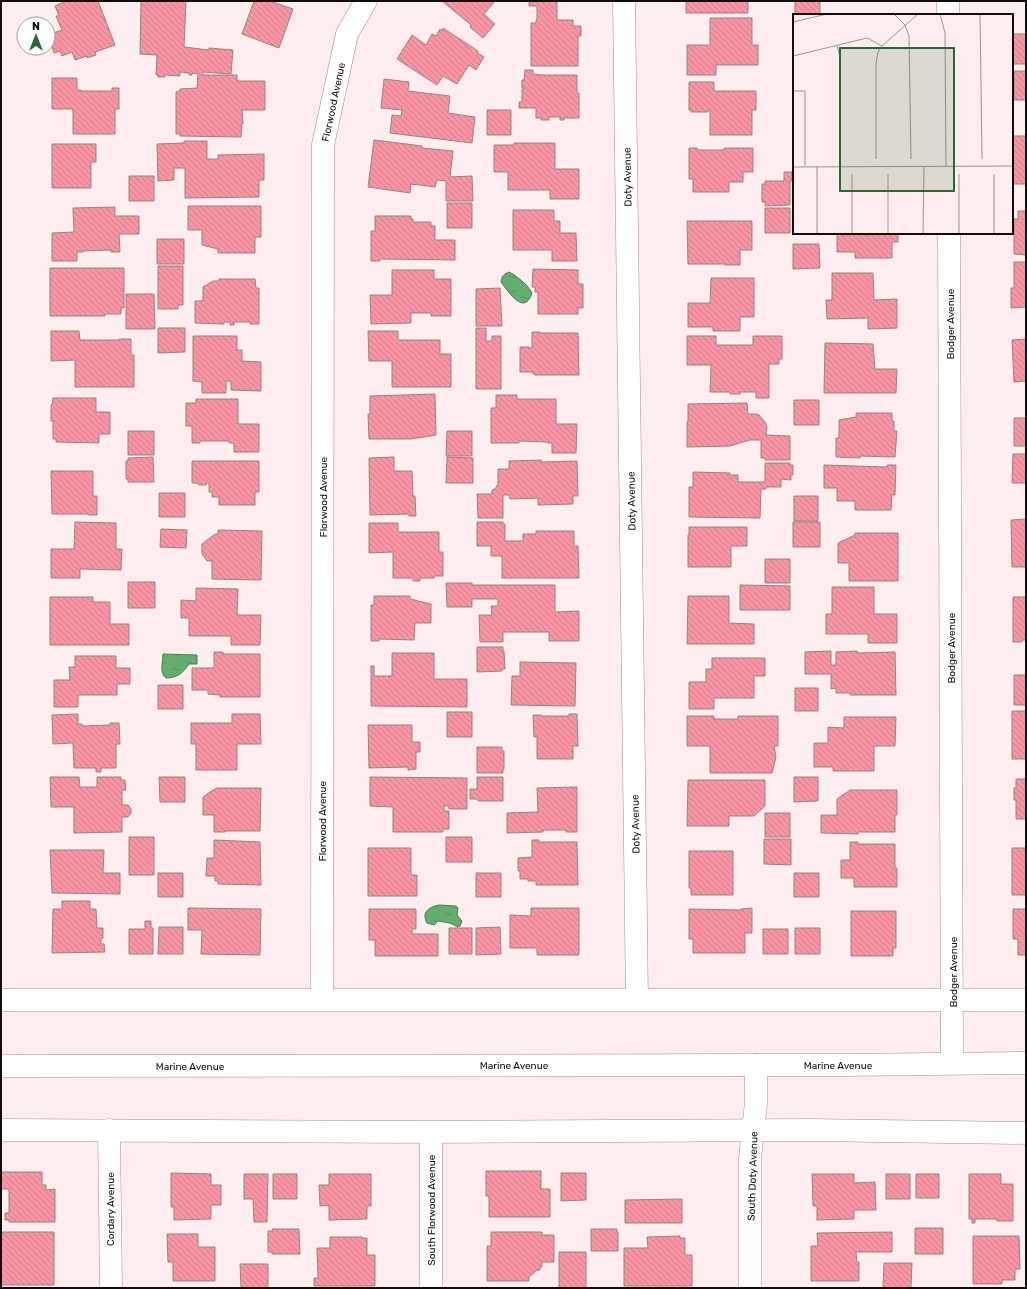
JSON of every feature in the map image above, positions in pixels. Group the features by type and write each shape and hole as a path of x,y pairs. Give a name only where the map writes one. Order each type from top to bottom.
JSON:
{"street":[{"name":"Florwood Avenue","path":"322,1000 323,145 347,34 366,1"},
{"name":"Doty Avenue","path":"624,1 637,1000"},
{"path":"948,1 948,14"},
{"name":"Bodger Avenue","path":"949,234 953,1000 952,1063"},
{"path":"1,1000 1026,1000"},
{"name":"Marine Avenue","path":"1,1066 848,1065 1026,1063"},
{"name":"South Doty Avenue","path":"750,1288 750,1158 756,1104 756,1065"},
{"path":"1,1130 431,1132 753,1130 1026,1133"},
{"name":"Cordary Avenue","path":"109,1130 111,1288"},
{"name":"South Florwood Avenue","path":"431,1132 431,1288"}],"water":[{"path":"509,272 522,281 532,293 529,300 525,303 516,300 501,282 502,278"},
{"path":"163,654 197,655 197,664 189,664 179,674 166,678 162,670"},
{"path":"439,905 456,906 458,908 457,915 462,921 460,926 458,927 450,923 438,921 434,925 427,923 425,916 427,911 432,907"}],"building":[{"path":"66,1 98,1 115,45 95,52 96,55 75,60 72,52 62,56 60,51 56,52 56,32 62,30 56,16 59,16 55,6"},
{"path":"141,1 186,1 184,47 209,50 209,48 233,50 231,74 203,72 203,75 237,75 237,81 265,81 265,110 242,110 243,124 242,123 241,137 180,136 180,134 176,134 176,92 180,91 180,89 197,88 198,74 192,73 192,75 189,75 189,73 180,72 180,76 165,75 165,77 158,77 158,75 156,75 157,55 140,54"},
{"path":"254,1 270,1 293,9 279,48 242,34"},
{"path":"442,1 495,1 484,14 495,24 483,38 470,27 471,25"},
{"path":"529,1 557,1 557,20 573,20 573,26 581,26 581,36 578,36 578,66 531,66 531,23 536,23 537,6 529,6"},
{"path":"686,1 748,1 748,13 686,13"},
{"path":"795,1 820,1 820,14 795,14"},
{"path":"710,18 752,18 752,45 758,45 758,65 716,65 716,75 687,75 687,45 710,45"},
{"path":"443,28 478,51 477,53 484,57 476,70 469,65 457,84 443,76 437,85 397,59 412,35 426,45 432,34 436,36 440,29 442,31"},
{"path":"1013,34 1026,34 1026,64 1013,64"},
{"path":"525,70 533,70 533,74 541,75 577,75 579,118 564,118 564,120 560,120 560,117 549,117 549,120 541,120 541,118 536,118 536,108 519,108 519,102 522,102 522,89 524,88 522,88 522,80 524,80"},
{"path":"1014,71 1026,71 1026,100 1014,100"},
{"path":"52,78 77,78 77,90 81,91 112,91 112,88 119,88 119,109 115,109 115,134 73,134 73,109 52,109"},
{"path":"384,79 409,82 408,91 450,96 448,113 475,117 472,143 390,133 392,115 401,116 402,110 381,108"},
{"path":"689,82 714,82 714,91 756,91 756,110 752,110 752,135 710,135 710,110 708,110 708,112 691,112 691,110 689,110"},
{"path":"487,110 511,110 511,135 487,135"},
{"path":"1013,136 1026,136 1026,184 1013,184"},
{"path":"374,140 422,146 422,148 453,151 450,177 472,176 473,201 446,201 446,181 437,180 435,187 411,184 410,193 368,187"},
{"path":"184,141 207,141 207,159 218,159 218,155 264,154 264,180 259,180 259,197 185,198 185,168 174,168 174,180 158,181 157,144 184,143"},
{"path":"514,143 555,143 555,169 579,169 579,199 550,199 550,190 508,190 508,172 494,172 494,145 514,145"},
{"path":"52,144 96,144 96,162 91,162 91,188 52,188"},
{"path":"689,148 697,148 697,150 724,150 724,148 753,148 753,172 743,172 743,182 729,182 729,192 693,192 693,179 689,179"},
{"path":"784,172 792,172 792,181 790,181 790,205 765,206 765,202 762,202 762,184 765,184 765,181 784,181"},
{"path":"129,176 154,176 154,201 129,201"},
{"path":"447,203 472,203 472,228 447,228"},
{"path":"188,206 261,206 261,237 255,237 255,253 218,253 218,249 202,245 202,230 188,230"},
{"path":"115,207 115,216 139,216 139,234 119,234 120,252 111,252 111,250 83,251 77,252 77,261 52,261 52,233 74,232 73,208"},
{"path":"765,208 790,208 790,233 765,233"},
{"path":"513,210 554,210 554,221 560,221 560,233 576,233 577,261 552,261 552,250 513,250"},
{"path":"1018,211 1026,211 1026,255 1014,254 1014,219 1018,219"},
{"path":"375,216 411,216 413,222 431,222 431,226 435,226 435,240 455,240 455,260 380,259 380,261 371,261 371,231 375,231"},
{"path":"687,221 752,221 752,250 740,250 740,265 688,264"},
{"path":"837,234 898,234 898,242 892,242 892,258 855,258 855,252 837,252"},
{"path":"157,239 184,239 184,264 157,264"},
{"path":"793,244 819,244 820,268 793,269"},
{"path":"1014,262 1026,262 1026,307 1011,308 1011,288 1014,288"},
{"path":"158,266 183,266 183,305 178,305 178,309 158,309"},
{"path":"50,268 124,268 124,308 121,308 121,314 105,314 105,316 50,316"},
{"path":"533,269 578,270 578,284 583,284 583,308 578,308 578,314 538,314 538,292 535,292 535,287 532,287"},
{"path":"392,270 434,270 434,279 451,279 451,316 431,316 431,313 411,313 411,323 371,324 370,295 392,295"},
{"path":"832,273 873,273 874,300 897,299 897,328 868,329 868,318 827,319 826,300 832,300"},
{"path":"711,278 754,278 754,317 740,317 740,331 713,331 713,327 688,327 688,303 710,303"},
{"path":"219,279 255,279 256,288 259,288 259,324 250,324 250,322 234,322 234,325 230,325 230,322 224,322 224,324 195,323 195,301 203,301 203,287 213,281 219,281"},
{"path":"500,288 502,326 476,326 476,289"},
{"path":"126,294 154,294 155,329 126,329"},
{"path":"158,328 185,328 185,352 158,353"},
{"path":"476,328 486,328 486,341 492,341 492,336 501,336 501,389 476,389"},
{"path":"51,331 79,331 80,340 131,339 131,355 134,355 134,387 75,387 75,360 51,361"},
{"path":"368,331 398,331 398,340 440,340 440,354 451,354 451,387 392,387 392,361 369,361"},
{"path":"532,332 578,333 579,375 535,375 533,372 520,372 520,347 532,348"},
{"path":"193,336 237,336 237,350 242,350 242,361 261,362 261,391 231,390 231,381 226,381 226,393 202,393 202,382 193,381"},
{"path":"687,336 716,336 716,345 753,345 753,336 782,336 782,359 779,359 779,364 769,364 769,398 756,398 756,392 740,392 740,394 730,394 730,392 710,392 711,365 687,365"},
{"path":"1026,339 1026,381 1014,382 1012,340"},
{"path":"825,343 873,344 875,369 897,369 896,393 824,393"},
{"path":"435,394 436,435 411,439 369,439 368,414 370,414 370,396"},
{"path":"496,395 517,395 517,399 556,399 556,424 577,424 576,453 552,453 552,443 547,442 519,441 519,443 491,443 491,408 496,408"},
{"path":"53,398 96,398 96,412 110,412 110,434 99,434 99,443 56,442 56,439 53,439 53,421 51,421 51,405"},
{"path":"196,399 238,399 238,424 259,424 259,452 234,452 234,443 229,443 229,441 200,441 200,443 192,443 192,426 186,426 186,403 196,403"},
{"path":"794,400 819,400 819,425 794,425"},
{"path":"747,403 748,414 759,415 765,422 767,427 766,435 790,436 790,460 765,460 765,458 761,458 761,440 750,440 730,446 687,447 688,404"},
{"path":"856,413 892,413 894,431 897,431 895,457 836,457 836,438 839,438 839,420 856,417"},
{"path":"1014,418 1026,418 1026,446 1014,446"},
{"path":"128,431 154,431 154,455 128,455"},
{"path":"447,431 472,431 472,456 446,456"},
{"path":"1013,454 1026,454 1026,483 1012,483"},
{"path":"153,457 154,482 128,482 128,479 126,479 126,461 128,461 128,458"},
{"path":"394,457 394,471 412,471 413,496 415,496 416,516 409,516 409,514 370,515 369,458"},
{"path":"447,457 473,458 473,483 446,483"},
{"path":"541,460 541,462 577,461 578,496 573,496 573,504 538,505 538,498 510,499 509,495 503,495 503,518 478,518 477,494 492,494 492,490 495,489 498,484 498,469 509,469 509,461"},
{"path":"192,461 259,461 259,492 255,492 255,505 219,505 219,497 212,497 212,492 209,492 209,483 206,483 206,485 199,485 198,483 192,483"},
{"path":"765,463 790,463 790,465 793,465 793,475 791,475 791,480 781,479 781,487 766,487 766,489 761,489 760,518 689,517 689,487 693,487 693,472 730,473 730,475 738,475 738,482 765,482"},
{"path":"824,465 887,467 887,465 896,465 895,495 892,495 891,510 855,510 855,501 837,501 837,488 824,488"},
{"path":"51,471 93,471 93,496 97,496 97,515 52,514"},
{"path":"159,493 185,493 185,517 159,517"},
{"path":"794,496 818,496 818,521 794,521"},
{"path":"1026,519 1026,567 1012,567 1011,520"},
{"path":"75,522 116,523 116,549 122,549 121,570 80,569 80,578 51,578 51,549 74,549"},
{"path":"477,522 503,522 503,524 505,524 505,541 523,541 523,534 536,534 536,531 574,531 574,546 578,546 579,578 502,578 502,556 491,556 491,546 477,546"},
{"path":"793,522 820,522 820,547 793,547"},
{"path":"369,523 398,523 398,532 439,532 439,552 443,552 443,576 434,576 434,578 420,578 420,581 413,581 413,578 393,578 393,552 369,553"},
{"path":"689,527 747,527 747,546 731,546 731,567 688,567"},
{"path":"161,529 187,530 186,548 160,547"},
{"path":"218,530 262,531 261,580 212,579 212,561 207,561 202,554 202,544 215,534 218,534"},
{"path":"855,533 898,533 898,581 849,581 849,563 838,563 838,543 855,535"},
{"path":"765,559 790,559 790,583 765,583"},
{"path":"128,582 155,582 155,608 128,608"},
{"path":"446,583 472,583 472,585 555,585 555,612 579,611 579,641 549,641 549,632 503,632 503,642 480,642 479,615 492,615 491,606 498,606 498,599 472,599 472,607 447,607"},
{"path":"740,585 790,586 790,610 740,610"},
{"path":"832,587 874,587 874,614 897,614 897,643 868,643 868,634 826,634 826,614 832,614"},
{"path":"196,588 238,589 237,615 261,615 260,645 231,645 231,636 189,636 189,618 181,618 181,600 196,601"},
{"path":"374,596 410,596 410,599 431,604 431,623 415,623 414,640 379,639 379,641 371,641 371,605 374,605"},
{"path":"688,596 729,596 729,623 754,624 754,644 687,644"},
{"path":"50,597 93,597 93,602 110,602 110,624 129,624 129,645 50,645"},
{"path":"1013,597 1026,597 1026,640 1022,640 1022,642 1013,642"},
{"path":"477,647 503,647 505,669 502,669 502,671 477,672"},
{"path":"831,651 831,665 836,665 836,652 895,652 896,695 850,695 850,693 836,693 836,688 831,689 831,674 805,674 805,652"},
{"path":"214,652 223,652 223,654 260,654 260,697 220,697 220,695 208,694 208,690 192,690 192,668 214,668"},
{"path":"392,653 434,653 434,679 467,679 467,707 371,706 371,666 374,666 374,676 392,676"},
{"path":"75,656 116,656 116,668 130,668 130,684 117,684 117,695 78,695 78,707 54,707 54,680 70,680 69,667 75,667"},
{"path":"712,658 765,658 765,676 754,676 754,698 714,698 714,709 689,709 689,682 706,682 706,669 712,669"},
{"path":"520,662 576,663 575,706 511,705 512,676 520,676"},
{"path":"1014,675 1026,675 1026,705 1014,705"},
{"path":"158,685 183,685 183,709 158,709"},
{"path":"795,688 818,688 818,711 795,711"},
{"path":"1012,711 1026,711 1026,759 1012,759"},
{"path":"447,712 472,712 472,737 447,737"},
{"path":"78,714 78,724 82,724 82,726 110,725 110,723 119,723 120,744 116,744 116,768 101,768 101,772 96,772 96,768 74,768 73,743 53,744 52,715"},
{"path":"232,714 260,714 261,744 237,744 237,770 196,770 196,744 191,744 191,723 232,723"},
{"path":"569,714 577,714 578,746 573,746 573,759 537,759 537,737 534,737 533,715 569,716"},
{"path":"687,716 714,716 714,719 738,719 738,716 778,716 778,746 774,746 776,757 772,773 710,773 710,746 687,746"},
{"path":"844,717 896,717 895,746 874,746 874,771 833,771 833,767 814,767 814,743 828,743 828,727 844,728"},
{"path":"368,725 412,725 412,742 420,742 420,752 416,752 416,769 408,770 408,767 369,768"},
{"path":"477,747 502,747 502,751 504,751 503,773 477,773"},
{"path":"50,777 79,777 80,787 97,787 97,777 121,777 121,780 125,780 126,790 122,790 122,805 128,805 131,809 131,813 128,817 122,817 122,832 74,833 74,807 51,807"},
{"path":"159,777 185,777 185,802 160,802"},
{"path":"370,777 467,778 467,809 449,809 449,806 444,806 444,811 449,811 449,829 443,829 443,832 393,832 393,807 370,806"},
{"path":"477,777 503,777 503,801 478,801 478,799 470,799 470,789 477,789"},
{"path":"794,777 818,777 818,801 794,802"},
{"path":"1016,779 1026,779 1026,819 1016,819 1016,800 1014,800 1014,788 1016,788"},
{"path":"688,780 765,780 765,806 754,816 729,816 729,826 687,826"},
{"path":"577,787 577,832 566,832 566,830 543,830 543,832 507,833 507,813 538,812 537,788"},
{"path":"216,788 261,788 260,831 214,832 214,815 203,815 203,797"},
{"path":"850,790 897,790 895,832 858,832 858,834 821,833 821,815 837,815 837,799"},
{"path":"765,813 790,813 790,837 765,837"},
{"path":"129,837 154,837 154,875 129,875"},
{"path":"446,837 472,837 472,862 446,862"},
{"path":"764,839 791,839 791,865 764,864"},
{"path":"214,840 260,842 261,885 218,884 218,881 215,881 215,876 206,876 207,858 214,858"},
{"path":"532,840 539,840 539,842 577,842 578,885 536,885 536,881 520,879 520,871 518,871 518,858 532,857"},
{"path":"850,842 858,842 858,844 895,844 897,887 854,887 854,878 841,878 841,860 850,860"},
{"path":"368,848 411,848 411,875 417,875 417,896 368,896"},
{"path":"1012,848 1026,848 1026,895 1012,895"},
{"path":"50,850 104,850 103,873 120,873 120,894 52,893"},
{"path":"689,851 733,851 733,895 691,895 691,888 689,888"},
{"path":"158,873 183,873 183,897 158,897"},
{"path":"476,873 501,873 501,897 476,897"},
{"path":"794,873 819,873 819,897 794,897"},
{"path":"62,901 90,901 90,909 96,909 97,928 103,928 103,938 101,939 101,944 104,944 105,952 52,953 53,909 62,909"},
{"path":"188,908 261,909 260,955 201,954 202,930 188,930"},
{"path":"531,908 579,908 579,955 537,955 537,948 510,948 510,915 531,916"},
{"path":"752,908 752,933 745,933 745,953 693,953 693,939 689,939 689,909 741,910"},
{"path":"369,909 416,909 416,929 412,929 412,934 438,934 438,956 375,956 375,940 369,940"},
{"path":"1013,909 1026,909 1026,955 1018,955 1018,939 1013,939"},
{"path":"851,911 896,911 896,948 893,948 893,956 851,956"},
{"path":"145,921 151,921 151,928 153,928 153,954 129,954 129,929 145,929"},
{"path":"159,927 183,927 183,954 158,954"},
{"path":"500,927 501,954 476,955 476,928"},
{"path":"449,928 472,928 472,954 449,954"},
{"path":"795,928 820,928 820,954 795,954"},
{"path":"763,929 788,929 788,954 763,954"},
{"path":"486,1171 541,1171 541,1189 550,1189 550,1217 489,1217 489,1196 486,1196"},
{"path":"1,1172 42,1172 42,1185 46,1185 46,1190 55,1189 55,1222 9,1222 9,1220 5,1220 5,1213 9,1213 9,1189 1,1189"},
{"path":"171,1173 211,1174 211,1185 221,1185 221,1205 211,1205 211,1219 174,1220 174,1207 171,1207"},
{"path":"561,1173 586,1173 586,1200 561,1201"},
{"path":"244,1174 268,1174 267,1222 254,1222 253,1199 244,1199"},
{"path":"273,1174 297,1174 297,1199 273,1199"},
{"path":"329,1174 371,1174 371,1206 367,1206 367,1219 329,1220 329,1205 320,1206 319,1185 329,1185"},
{"path":"812,1174 854,1174 854,1183 875,1182 876,1210 854,1210 854,1219 817,1220 817,1206 813,1206"},
{"path":"886,1174 910,1174 910,1199 886,1199"},
{"path":"916,1174 939,1174 939,1198 916,1198"},
{"path":"969,1174 1001,1174 1001,1184 1013,1184 1013,1221 975,1219 975,1223 972,1223 972,1219 969,1219"},
{"path":"682,1199 682,1223 625,1223 625,1200"},
{"path":"915,1228 943,1228 943,1254 915,1254"},
{"path":"272,1229 299,1229 300,1254 272,1254 272,1252 268,1252 268,1231 273,1231"},
{"path":"591,1229 617,1229 618,1251 591,1251"},
{"path":"1,1232 54,1232 54,1285 1,1285"},
{"path":"491,1232 542,1232 542,1235 554,1235 554,1262 542,1262 542,1267 540,1267 540,1270 537,1270 529,1277 529,1281 487,1281 487,1246 491,1246"},
{"path":"892,1232 892,1252 856,1252 857,1262 859,1262 859,1281 811,1281 811,1246 818,1246 817,1233"},
{"path":"167,1234 198,1234 198,1247 215,1247 215,1281 173,1281 173,1262 168,1262"},
{"path":"680,1236 680,1238 685,1238 685,1255 692,1255 692,1286 624,1286 624,1248 648,1248 647,1237"},
{"path":"973,1236 1019,1236 1020,1269 1015,1269 1015,1280 1002,1280 1002,1284 973,1284"},
{"path":"330,1237 367,1238 367,1255 375,1255 375,1286 314,1286 314,1278 318,1278 317,1248 330,1248"},
{"path":"559,1252 586,1252 586,1288 559,1288"},
{"path":"884,1263 912,1263 911,1288 883,1288"},
{"path":"240,1264 268,1264 268,1288 241,1288"}]}
